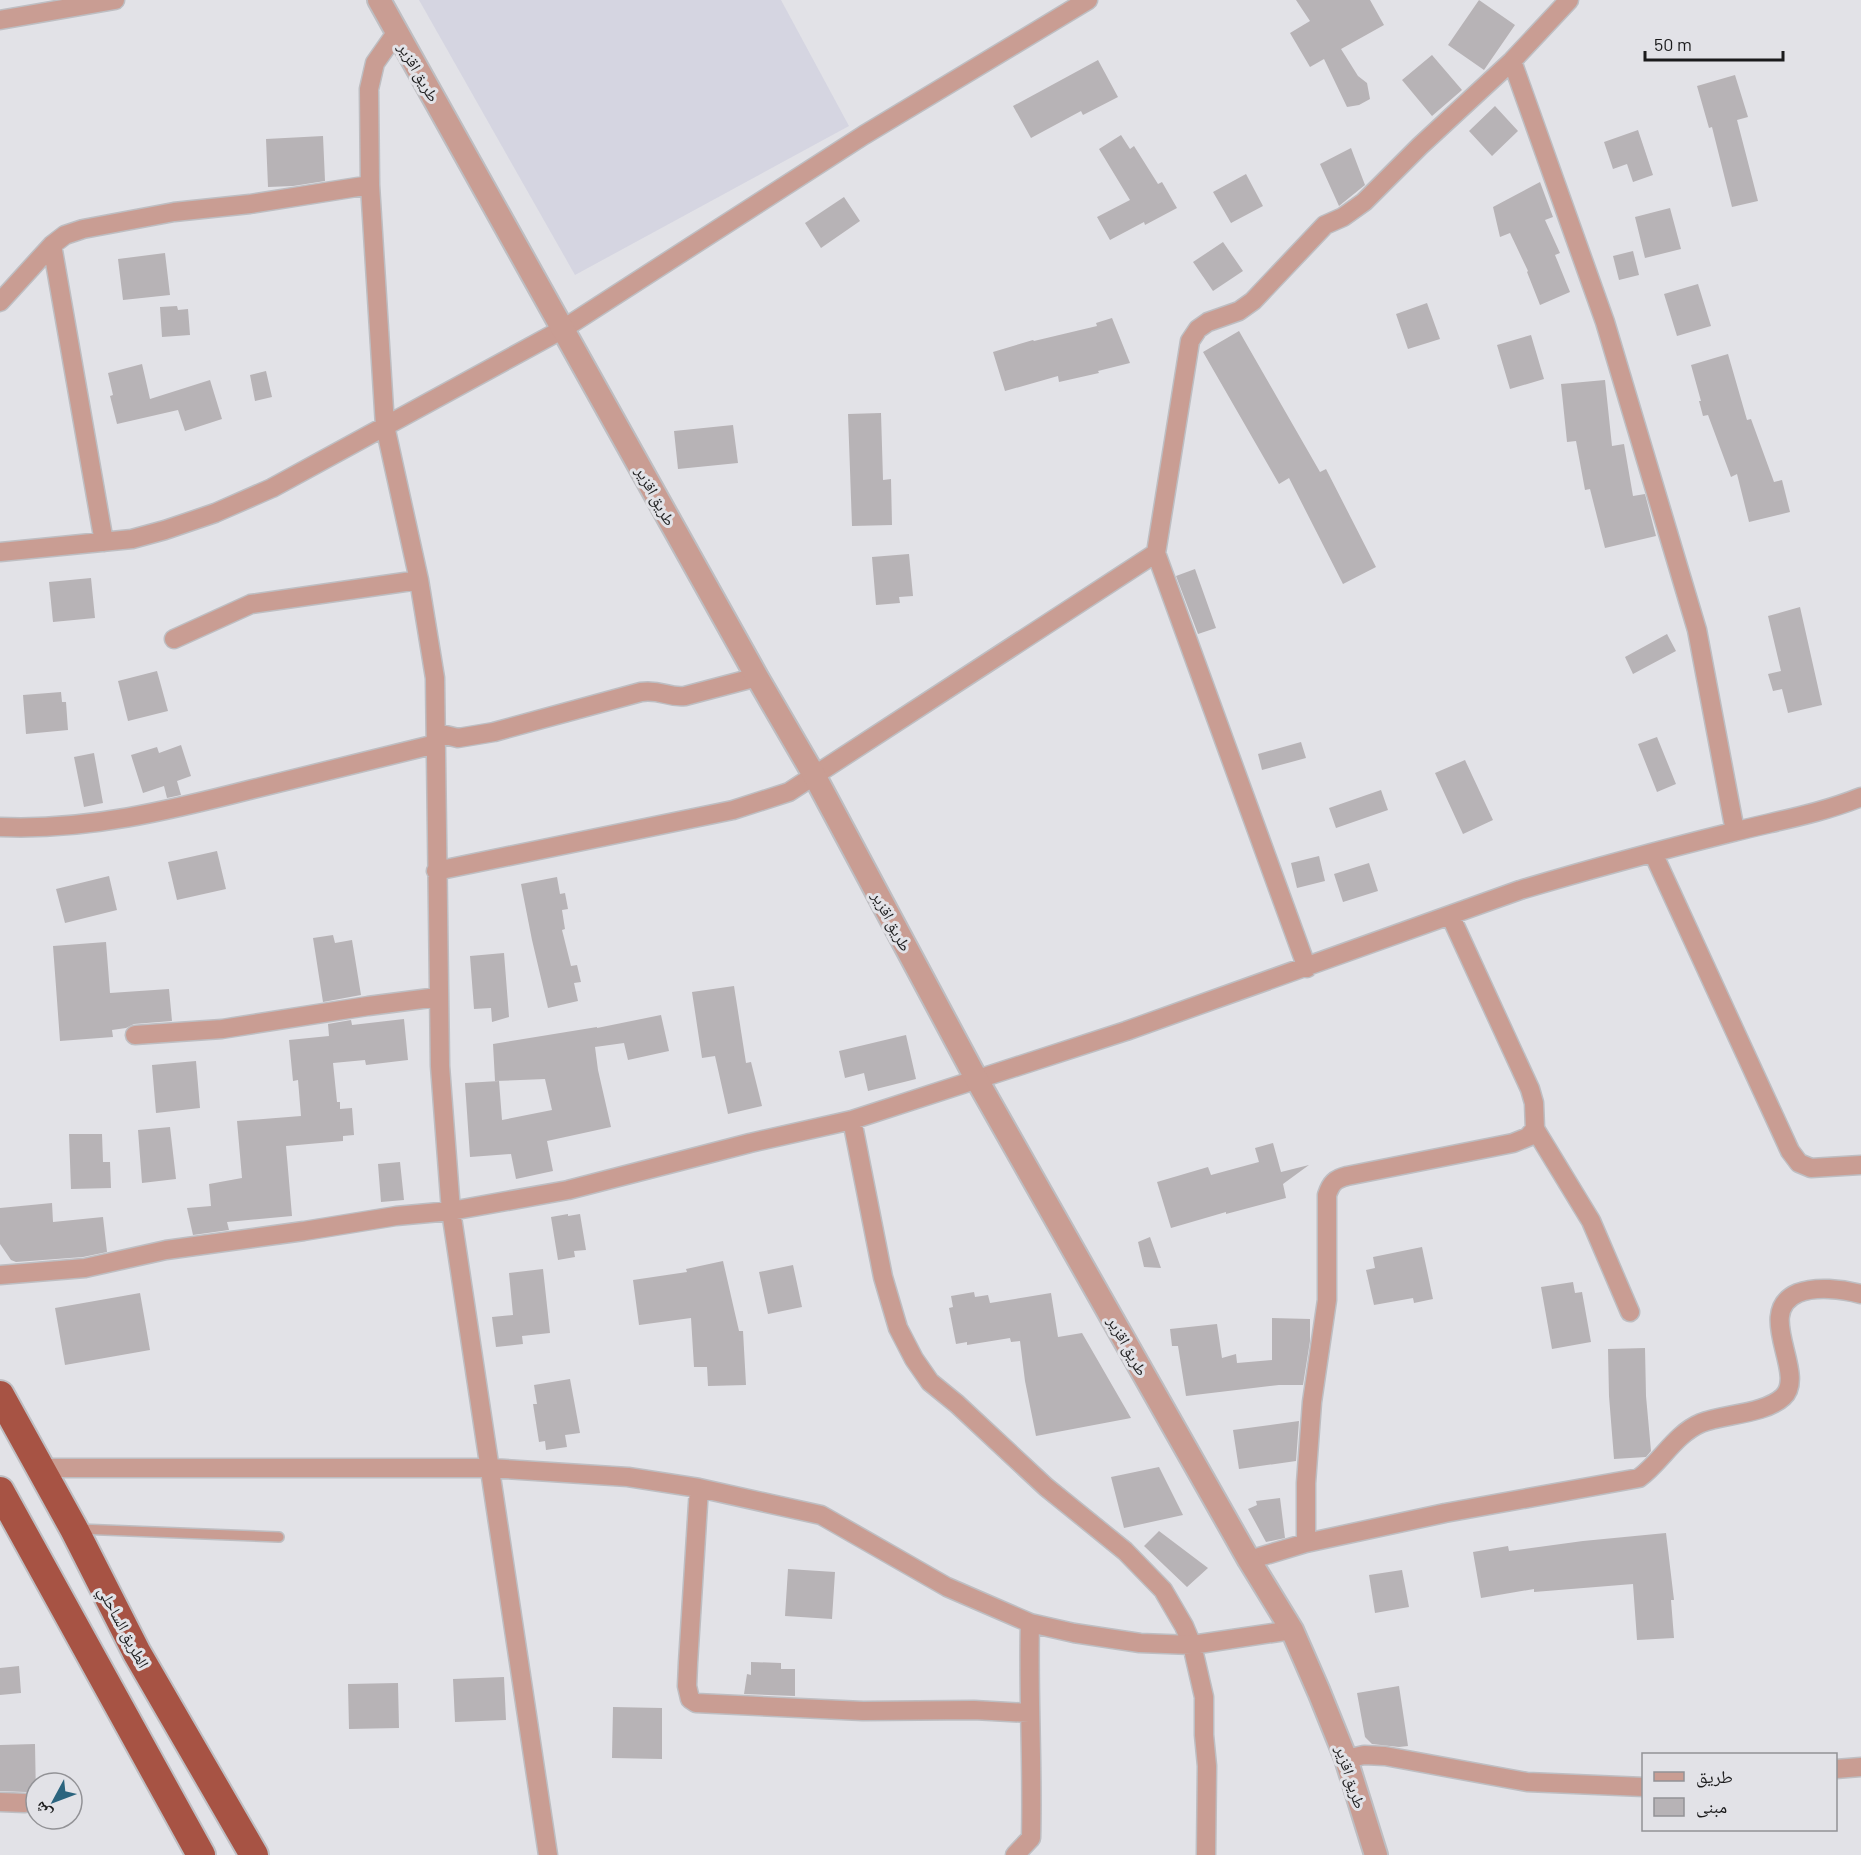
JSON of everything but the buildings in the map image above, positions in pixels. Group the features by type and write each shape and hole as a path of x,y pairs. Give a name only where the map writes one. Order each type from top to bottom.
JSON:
{"highway":[{"name":"الطريق الساحلي","path":"0,1395 74,1529 137,1653 254,1855"},
{"path":"0,1491 201,1855"}],"street":[{"path":"0,20 115,0"},
{"name":"طريق اقزير","path":"379,0 814,775 977,1080 1249,1560 1292,1630 1346,1759 1376,1855"},
{"path":"0,552 132,539 215,513 272,488 563,330 864,135 1088,0"},
{"path":"1307,968 1156,553 1190,341 1197,329 1208,322 1239,311 1253,301 1325,225 1364,202 1420,146 1512,61 1569,0"},
{"path":"396,33 375,63 369,89 370,185 385,426 419,580 435,678 440,1066 451,1211 548,1855"},
{"path":"1512,61 1605,322 1697,630 1735,831"},
{"path":"0,302 52,245 65,235 83,228 370,185"},
{"path":"52,245 104,542"},
{"path":"436,871 741,808 789,792 1156,553"},
{"path":"174,639 251,604 419,580"},
{"path":"0,827 26,828 104,821 175,809 436,739 494,732 641,692 652,690 676,697 685,696 757,677"},
{"path":"0,1275 85,1268 166,1250 396,1216 451,1211 568,1190 750,1143 852,1120 1126,1031 1520,890 1735,831 1786,821 1836,807 1861,797"},
{"path":"1653,853 1790,1151 1799,1163 1811,1168 1861,1165"},
{"path":"1450,915 1530,1089 1534,1103 1535,1129 1591,1221 1630,1312"},
{"path":"135,1035 222,1029 438,997"},
{"path":"852,1120 883,1277 898,1328 914,1359 930,1382 957,1404 1046,1487 1125,1551 1163,1590 1184,1626 1192,1645 1204,1697 1207,1766 1206,1855"},
{"path":"1306,1543 1306,1483 1312,1402 1328,1300 1327,1195 1330,1186 1336,1179 1347,1176 1513,1143 1528,1137 1535,1129"},
{"path":"1249,1560 1306,1543 1446,1513 1639,1478 1649,1471 1688,1431 1700,1424 1765,1406 1785,1395 1789,1387 1789,1375 1779,1322 1780,1309 1788,1298 1811,1289 1850,1291 1861,1294"},
{"path":"40,1468 490,1468 627,1477 699,1488 821,1515 947,1587 1030,1623 1140,1643 1192,1645 1292,1630"},
{"path":"699,1488 687,1686 690,1699 696,1702 863,1711 974,1710 1029,1713"},
{"path":"1015,1855 1031,1838 1030,1623"},
{"path":"1346,1759 1364,1755 1385,1756 1527,1782 1642,1787"},
{"path":"1837,1769 1861,1767"},
{"path":"0,1802 24,1803"}],"lane":[{"path":"74,1529 279,1537"}],"shaded area":[{"path":"419,0 781,0 849,126 575,275"}]}
